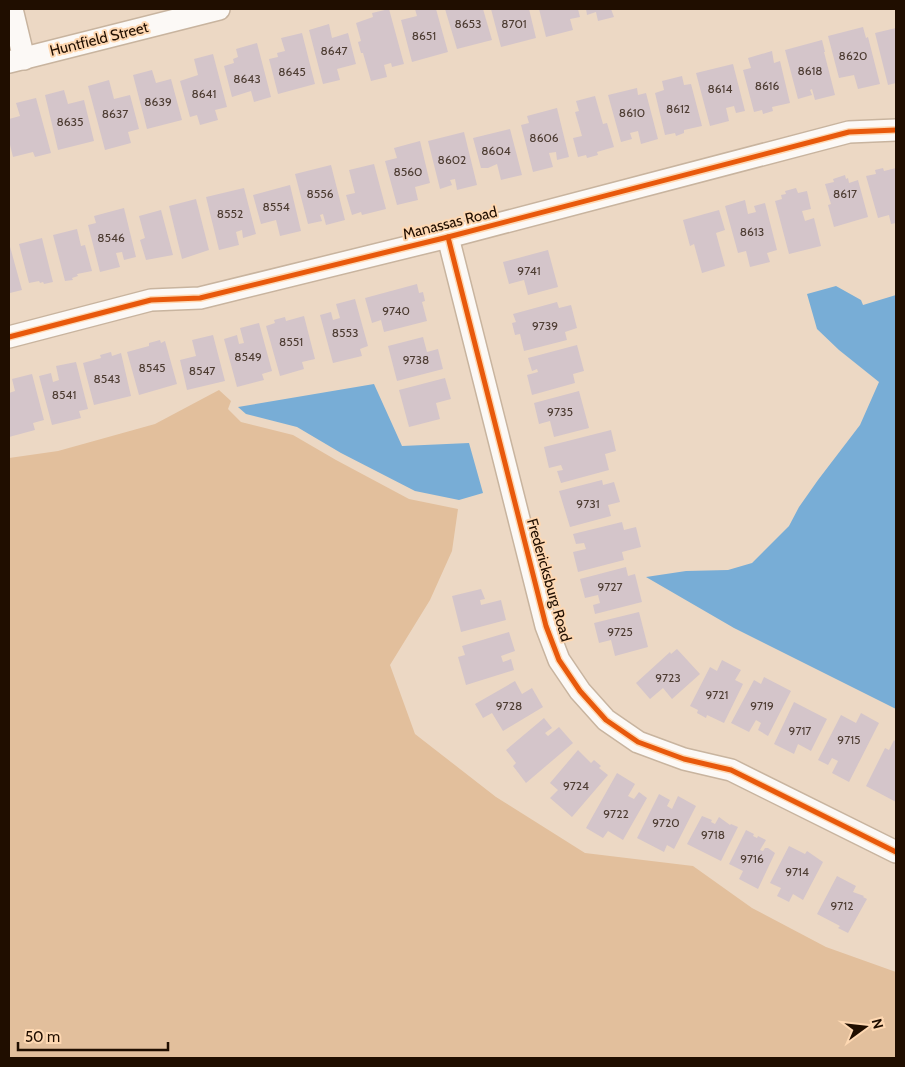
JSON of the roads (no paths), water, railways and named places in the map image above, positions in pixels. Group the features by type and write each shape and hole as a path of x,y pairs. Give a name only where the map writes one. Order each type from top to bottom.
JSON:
{"street":[{"path":"12,9 16,60"},
{"name":"Huntfield Street","path":"16,60 218,9"},
{"name":"Manassas Road","path":"9,336 151,300 200,298 448,237 849,132 896,130"},
{"name":"Fredericksburg Road","path":"448,237 546,626 559,660 580,691 606,720 638,742 684,759 731,770 896,852"}],"water":[{"path":"836,286 861,300 863,305 896,295 896,709 734,628 646,577 686,571 728,570 752,563 789,526 799,507 860,425 879,382 839,350 817,329 807,294"},
{"path":"374,384 402,446 469,443 483,493 459,500 415,491 341,453 297,427 246,414 238,407"}]}
